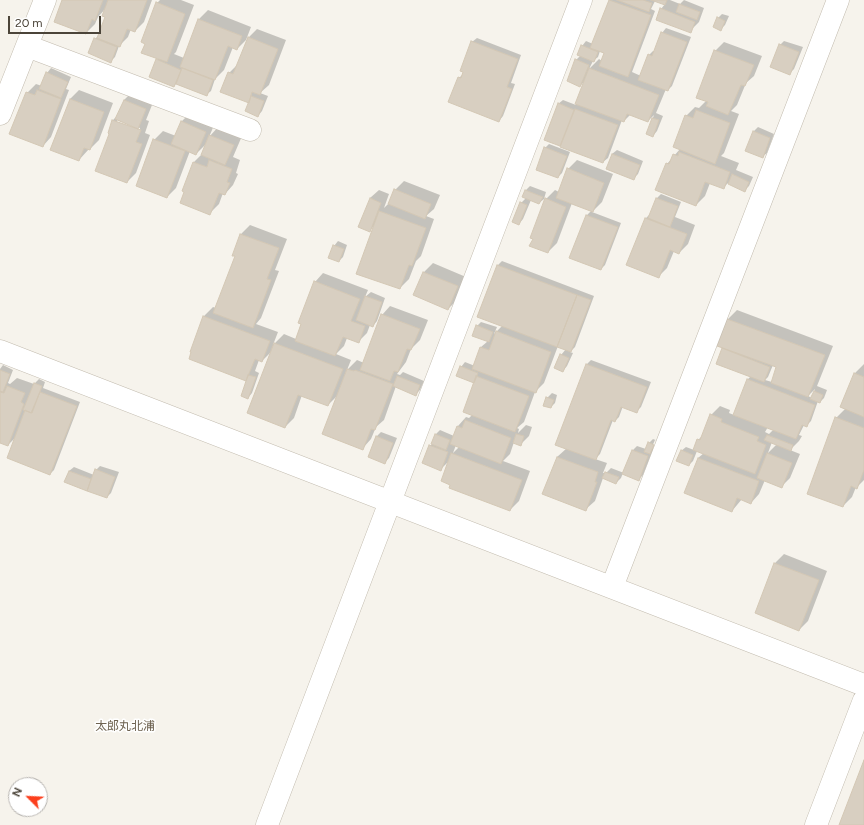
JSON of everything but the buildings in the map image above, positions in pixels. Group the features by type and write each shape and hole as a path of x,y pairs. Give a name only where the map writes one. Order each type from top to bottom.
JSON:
{"street":[{"path":"0,114 45,0"},
{"path":"267,825 581,0"},
{"path":"612,587 838,0"},
{"path":"27,46 250,130"},
{"path":"0,351 864,685"},
{"path":"816,825 864,700"}],"district":[{"name":"太郎丸北浦","path":"125,726"}]}
